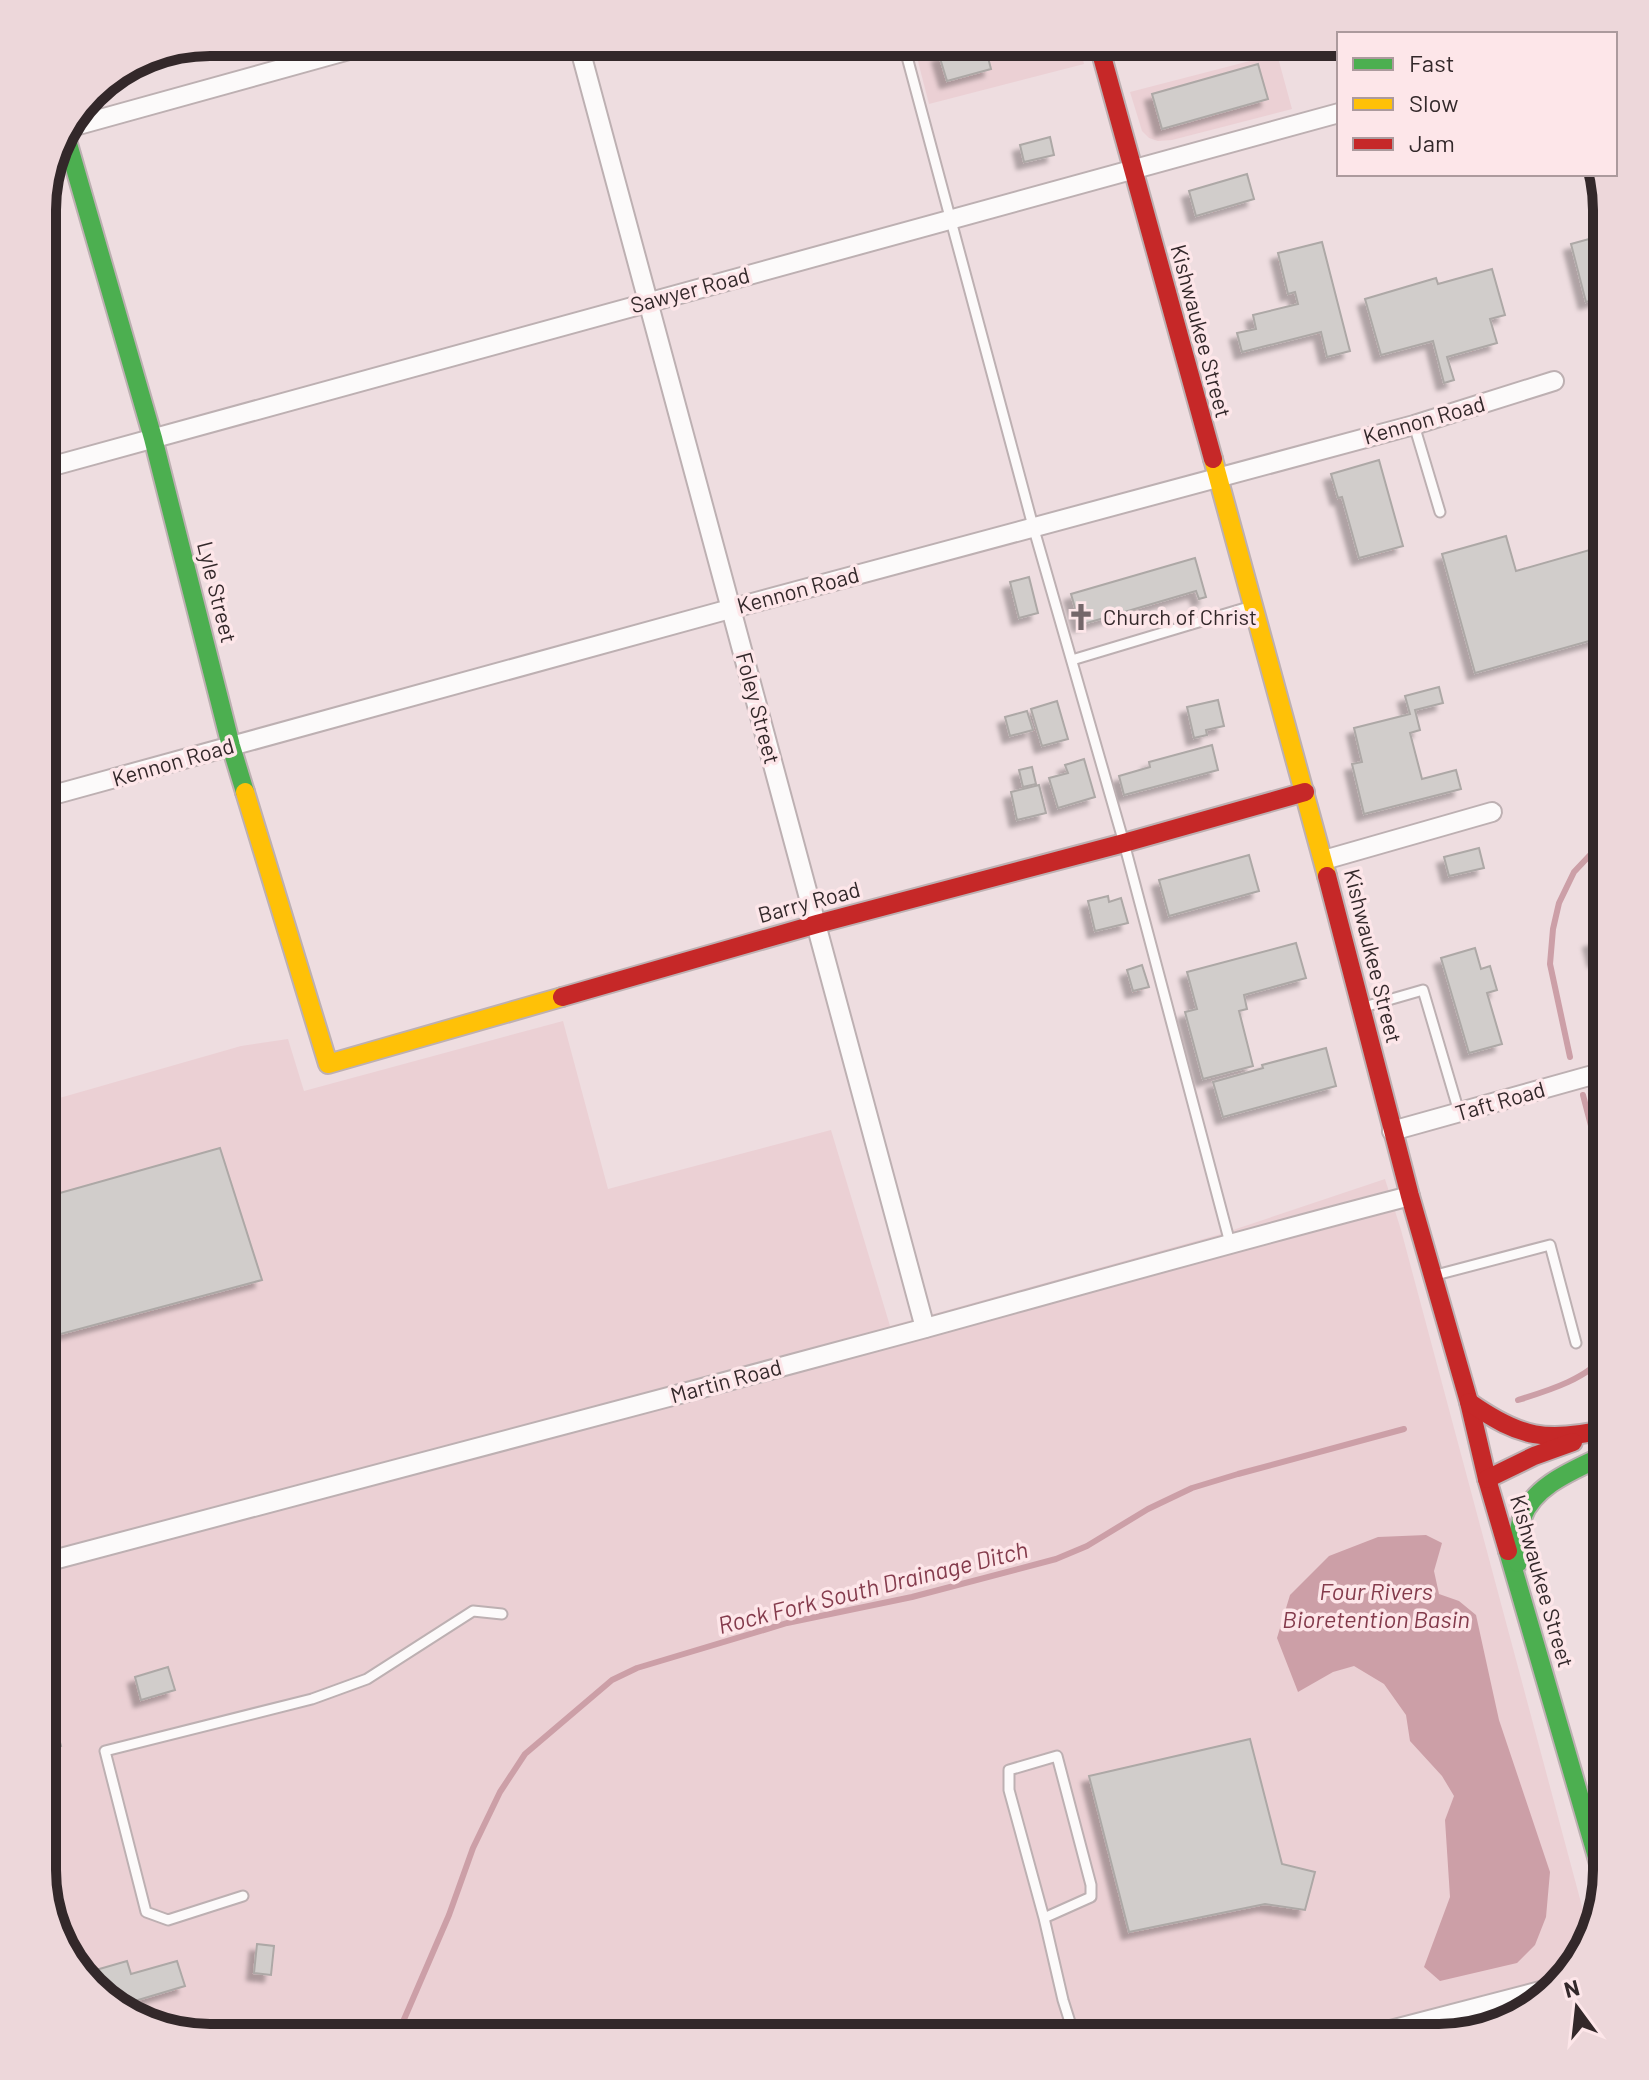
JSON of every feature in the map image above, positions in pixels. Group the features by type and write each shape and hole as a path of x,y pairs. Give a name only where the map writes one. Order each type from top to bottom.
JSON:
{"street":[{"path":"83,124 327,56"},
{"name":"Foley Street","path":"582,56 925,1328"},
{"name":"Kishwaukee Street","path":"1102,56 1324,860 1392,1131 1469,1402 1487,1479 1593,1834"},
{"name":"Sawyer Road","path":"56,465 1337,114"},
{"name":"Lyle Street","path":"69,148 153,438 231,746 328,1064"},
{"name":"Kennon Road","path":"56,794 1033,526 1414,425 1554,381"},
{"name":"Barry Road","path":"328,1064 817,924 1305,792"},
{"path":"1324,860 1492,812"},
{"name":"Taft Road","path":"1392,1131 1593,1075"},
{"name":"Martin Road","path":"56,1559 1410,1196"},
{"path":"1469,1402 1497,1423 1526,1435 1563,1437 1593,1432"},
{"path":"1487,1479 1534,1456 1593,1435"},
{"path":"1487,1479 1540,1473 1593,1458"},
{"path":"1517,1583 1518,1543 1524,1514 1540,1492 1593,1461"},
{"path":"1417,2024 1527,1997"}],"lane":[{"path":"907,56 1033,526 1124,843 1230,1243"},
{"path":"1414,425 1440,512"},
{"path":"1072,660 1253,606"},
{"path":"1361,1008 1423,990 1459,1113"},
{"path":"1432,1276 1550,1245 1576,1343"},
{"path":"243,1896 168,1920 146,1912 105,1751 312,1699 367,1679 473,1611 502,1614"},
{"path":"1044,1918 1091,1897 1091,1885 1057,1756 1009,1770 1009,1790 1071,2024"}],"shaded area":[{"path":"917,56 1082,56 1084,64 929,104"},
{"path":"1278,56 1292,109 1158,141 1142,131 1130,92"},
{"path":"563,1021 608,1189 831,1130 890,1326 1221,1234 1385,1179 1585,1919 1567,1956 1558,1968 1537,1968 1537,1989 1507,2008 1479,2019 1439,2024 210,2024 160,2016 124,1998 94,1972 82,1956 68,1929 57,1890 56,1099 241,1046 288,1039 304,1091"}],"water":[{"name":"Four Rivers Bioretention Basin","path":"1426,1535 1442,1543 1434,1571 1439,1594 1459,1601 1476,1615 1499,1720 1550,1872 1546,1917 1535,1945 1517,1963 1440,1981 1424,1967 1450,1897 1445,1820 1454,1796 1442,1776 1410,1741 1406,1715 1384,1684 1354,1666 1333,1672 1298,1692 1277,1638 1290,1595 1329,1556 1378,1537"}],"building":[{"path":"939,56 988,56 991,69 947,81"},
{"path":"1258,64 1268,99 1162,129 1152,94"},
{"path":"1050,137 1054,155 1024,162 1020,145"},
{"path":"1247,174 1254,199 1196,216 1189,191"},
{"path":"1593,238 1593,300 1586,302 1571,244"},
{"path":"1322,242 1350,351 1327,357 1321,332 1242,352 1237,333 1256,329 1253,315 1298,304 1295,292 1288,294 1278,253"},
{"path":"1492,269 1505,315 1490,319 1497,343 1447,357 1454,380 1444,383 1433,341 1381,355 1365,299 1436,278 1438,284"},
{"path":"1379,460 1403,546 1359,558 1342,497 1338,498 1331,474"},
{"path":"1506,536 1516,571 1593,549 1593,640 1475,673 1442,554"},
{"path":"1195,558 1206,597 1199,599 1196,591 1080,625 1071,594"},
{"path":"1029,577 1038,613 1019,618 1010,582"},
{"path":"1439,687 1443,703 1415,710 1420,730 1410,733 1422,779 1456,770 1461,789 1364,814 1352,764 1362,762 1354,728 1410,714 1405,696"},
{"path":"1218,700 1224,726 1206,730 1207,735 1194,738 1187,707"},
{"path":"1057,701 1068,739 1042,746 1031,709"},
{"path":"1027,711 1033,730 1010,736 1005,717"},
{"path":"1212,745 1218,770 1124,795 1119,776 1150,767 1149,762"},
{"path":"1084,759 1095,797 1058,808 1049,778 1068,773 1065,765"},
{"path":"1032,767 1036,784 1023,787 1019,770"},
{"path":"1039,785 1046,813 1017,820 1011,792"},
{"path":"1479,848 1484,868 1449,876 1444,857"},
{"path":"1249,855 1259,891 1169,916 1159,880"},
{"path":"1108,896 1109,902 1121,898 1128,923 1095,931 1088,901"},
{"path":"1296,943 1306,978 1244,995 1247,1009 1239,1011 1253,1066 1203,1079 1185,1012 1197,1009 1187,972"},
{"path":"1475,948 1481,969 1490,966 1497,990 1487,993 1502,1044 1469,1053 1441,958"},
{"path":"1142,965 1149,987 1133,991 1127,970"},
{"path":"1326,1048 1336,1086 1223,1117 1213,1082"},
{"path":"220,1148 262,1280 56,1335 56,1194"},
{"path":"168,1667 175,1690 141,1700 135,1677"},
{"path":"56,1727 61,1746 56,1747"},
{"path":"1250,1739 1282,1864 1315,1872 1305,1910 1265,1904 1129,1932 1089,1776"},
{"path":"257,1944 274,1946 271,1975 254,1973"},
{"path":"127,1961 131,1974 177,1961 185,1986 131,2002 93,1971"}],"waterway":[{"name":"Rock Fork South Drainage Ditch","path":"1570,1057 1550,964 1553,929 1559,903 1574,872 1593,852"},
{"name":"Rock Fork South Drainage Ditch","path":"1583,1095 1593,1133"},
{"name":"Rock Fork South Drainage Ditch","path":"1518,1400 1554,1388 1593,1367"},
{"name":"Rock Fork South Drainage Ditch","path":"402,2024 449,1915 473,1848 500,1792 525,1754 612,1680 637,1668 787,1623 912,1597 1056,1559 1087,1546 1148,1509 1192,1488 1404,1429"}],"traffic: fast":[{"path":"69,148 153,438 245,792"},
{"path":"1518,1563 1520,1523 1528,1506 1556,1480 1593,1461"},
{"path":"1508,1551 1593,1843"}],"traffic: slow":[{"path":"1213,459 1327,876"},
{"path":"245,792 328,1064 562,997"}],"traffic: jam":[{"path":"1102,56 1213,459"},
{"path":"562,997 817,924 1305,792"},
{"path":"1327,876 1410,1196 1508,1551"},
{"path":"1469,1402 1504,1423 1535,1434 1567,1436 1593,1432"},
{"path":"1487,1479 1534,1456 1573,1442"}],"place":[{"name":"Church of Christ","path":"1081,617"}]}
